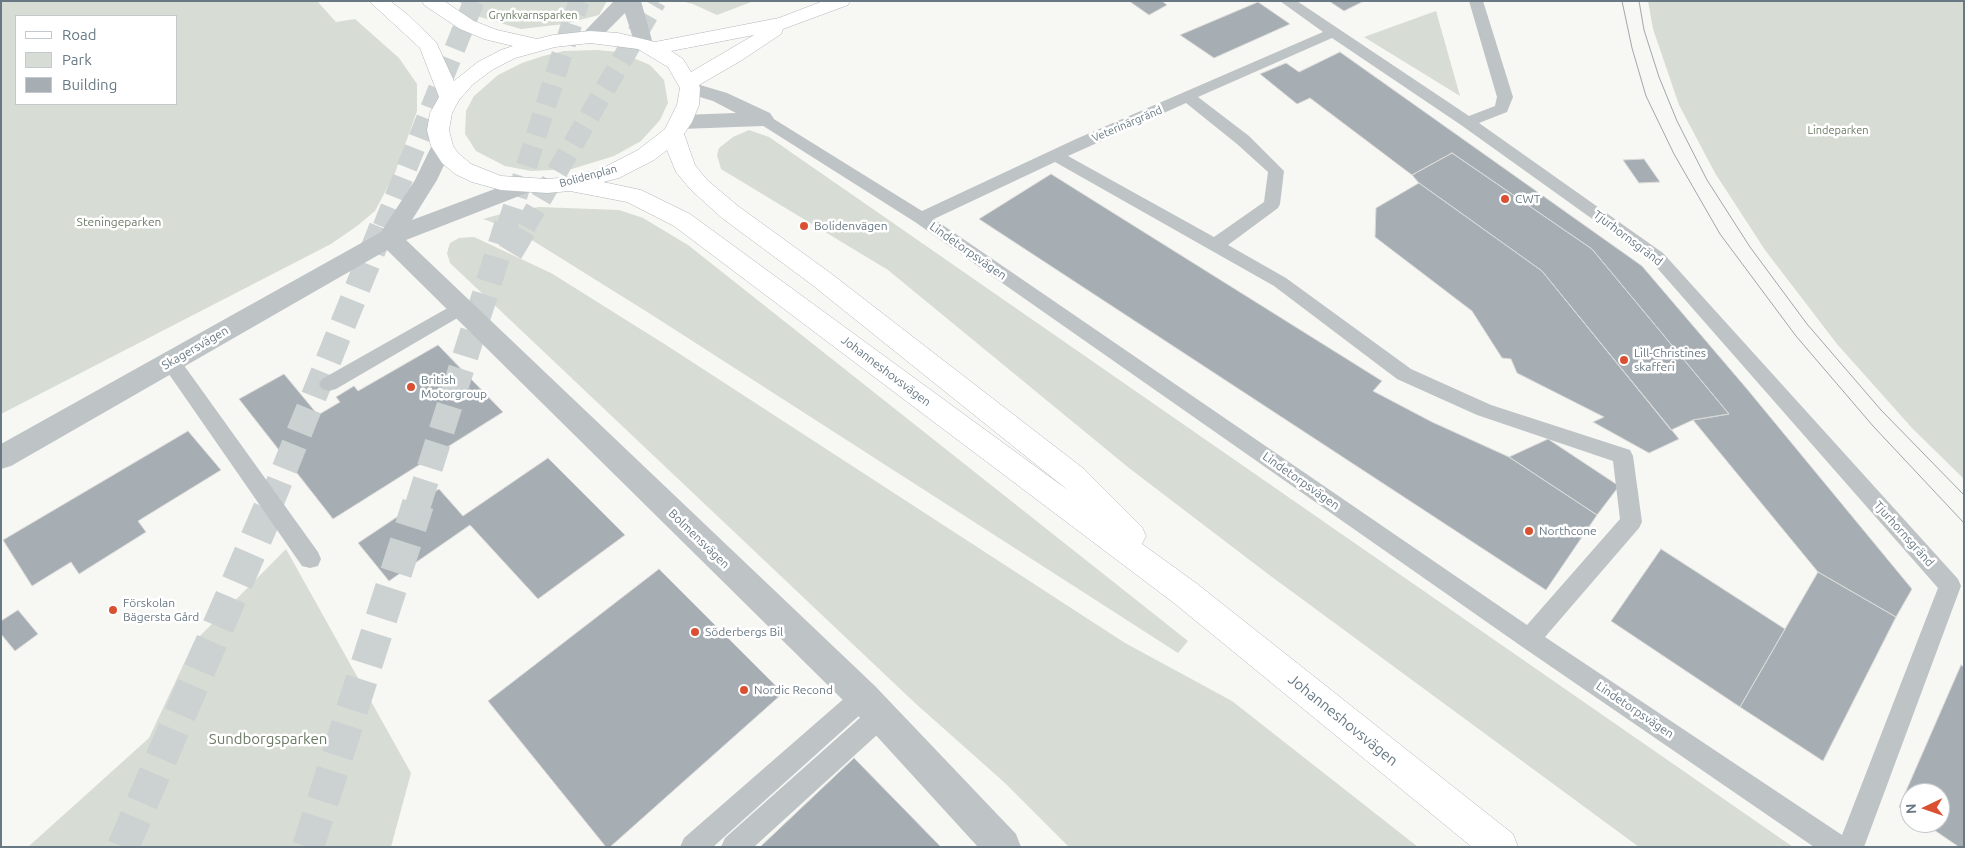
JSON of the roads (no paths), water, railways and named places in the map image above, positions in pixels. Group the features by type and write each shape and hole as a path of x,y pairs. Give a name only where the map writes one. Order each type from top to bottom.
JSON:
{"main road":[{"path":"378,1 400,18 428,46 450,97"},
{"path":"431,1 467,25 492,35 535,45"},
{"path":"689,85 784,24 841,1"},
{"path":"648,46 784,24"},
{"path":"442,146 438,130 441,113 450,97 465,80 485,66 508,54 553,41 590,37 618,39 648,46 676,63 689,85 688,105 677,128"},
{"name":"Bolidenplan","path":"442,146 450,158 463,169 480,178 524,186 570,184 611,173 646,156 677,128"},
{"name":"Johanneshovsvägen","path":"677,128 684,167 699,186 730,212 820,278 1074,478 1186,593"},
{"name":"Johanneshovsvägen","path":"570,184 633,195 682,220 1186,593 1500,847"}],"street":[{"path":"590,37 625,1"},
{"path":"631,1 648,46"},
{"name":"Lindetorpsvägen","path":"689,85 763,119"},
{"path":"677,128 763,119"},
{"name":"Skagersvägen","path":"389,238 426,180 442,146"},
{"name":"Skagersvägen","path":"1,458 389,238 524,186"},
{"name":"Bolmensvägen","path":"389,238 871,706 1003,847"}],"lane":[{"name":"Tjurhornsgränd","path":"1287,1 1467,122 1657,258 1950,586 1851,847"},
{"path":"1467,122 1502,109 1505,97 1476,1"},
{"name":"Veterinärgränd","path":"921,218 1334,32"},
{"path":"1188,97 1243,140 1276,171 1272,204 1216,245"},
{"name":"Lindetorpsvägen","path":"763,119 921,218 1529,639 1837,847"},
{"path":"1056,156 1280,282 1404,374 1484,410 1623,456 1631,522 1529,639"},
{"path":"329,384 460,308"},
{"path":"171,362 310,559"},
{"path":"694,847 871,706"},
{"path":"734,847 871,706"}],"tunnel":[{"path":"383,227 474,1"},
{"path":"507,227 579,1"},
{"path":"525,227 656,1"},
{"path":"270,505 383,225"},
{"path":"418,505 507,225"},
{"path":"510,252 526,225"},
{"path":"123,847 271,504"},
{"path":"308,847 418,504"}],"tram line":[{"path":"1622,1 1632,48 1646,96 1674,154 1720,234 1796,336 1873,426 1964,523"},
{"path":"1639,1 1644,30 1659,77 1677,121 1707,180 1750,247 1807,324 1881,410 1964,495"}],"place":[{"name":"CWT","path":"1505,199"},
{"name":"Bolidenvägen","path":"804,226"},
{"name":"Lill-Christines skafferi","path":"1624,360"},
{"name":"British Motorgroup","path":"411,387"},
{"name":"Northcone","path":"1529,531"},
{"name":"Förskolan Bägersta Gård","path":"113,610"},
{"name":"Söderbergs Bil","path":"695,632"},
{"name":"Nordic Recond","path":"744,690"}],"park label":[{"name":"Grynkvarnsparken","path":"533,15"},
{"name":"Lindeparken","path":"1838,130"},
{"name":"Steningeparken","path":"119,222"},
{"name":"Sundborgsparken","path":"268,739"}]}
